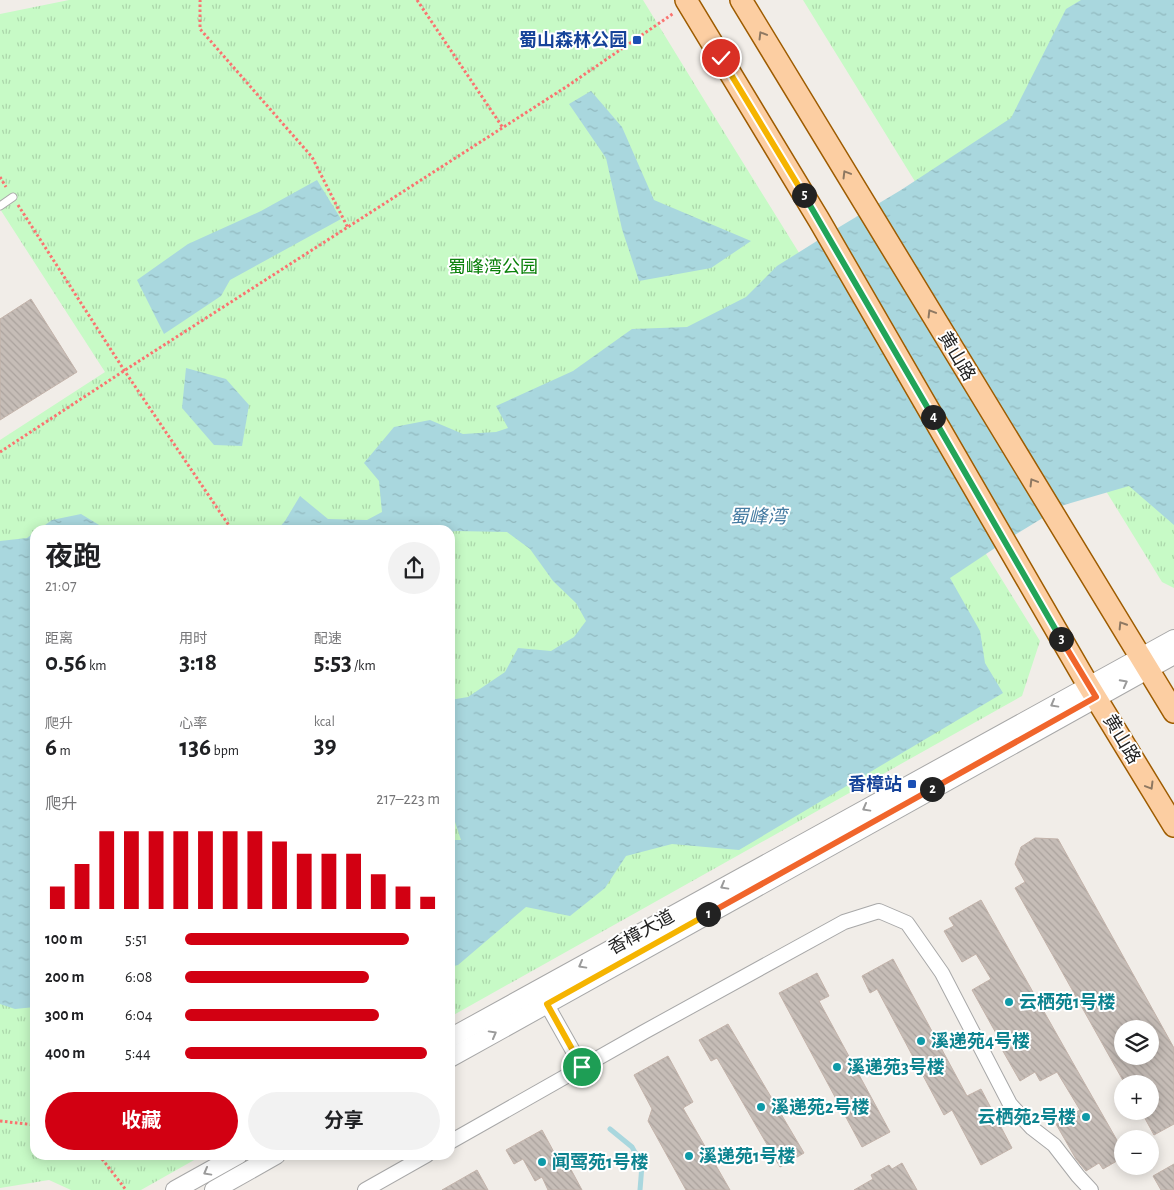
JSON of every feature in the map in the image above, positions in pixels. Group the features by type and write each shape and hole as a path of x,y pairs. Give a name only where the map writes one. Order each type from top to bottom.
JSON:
{"main road":[{"name":"黄山路","path":"741,0 1174,712"},
{"name":"黄山路","path":"687,2 819,220 1092,691 1174,826"}],"street":[{"name":"香樟大道","path":"455,1055 542,997 1145,663 1174,639"},
{"name":"香樟大道","path":"1145,663 1174,655"},
{"path":"455,1139 844,922 879,912 907,923 942,973 1010,1104 1032,1128 1054,1145 1091,1190"},
{"name":"香樟大道","path":"455,1036 542,997"},
{"path":"542,997 582,1067"},
{"path":"175,1190 229,1160"},
{"path":"214,1190 267,1160"},
{"path":"365,1190 418,1160"}],"lane":[{"path":"0,206 13,197"}],"path":[{"path":"201,0 200,30 312,157 348,228"},
{"path":"417,0 503,128"},
{"path":"0,452 124,370 566,88 687,2"},
{"path":"0,177 124,370 229,525"},
{"path":"0,1121 30,1124"},
{"path":"103,1160 126,1190"}],"green space":[{"name":"蜀峰湾公园","path":"69,0 643,0 1040,641 1022,696 455,1014 455,525 30,525 30,1160 194,1160 141,1190 71,1190 49,1180 0,1188 0,440 105,372 0,209 0,14"},
{"path":"803,0 1174,0 1174,588 1162,582"}],"water":[{"name":"蜀峰湾","path":"1081,0 1174,0 1174,525 1129,486 1064,505 1013,536 950,578 980,631 985,663 1003,693 739,850 672,844 626,856 605,888 570,916 526,907 455,966 455,840 461,840 455,822 455,699 468,697 505,672 518,648 551,651 574,637 586,621 576,603 553,581 530,549 507,532 455,531 455,525 281,525 300,496 328,519 367,520 382,512 379,481 364,463 394,427 430,420 463,434 496,432 508,428 496,406 573,371 632,329 687,327 746,297 777,266 901,190 1011,118 1066,9"},
{"path":"591,91 622,127 654,200 751,241 711,268 639,281 622,229 606,158 569,104"},
{"path":"317,180 341,219 230,280 221,296 164,334 137,280 188,244 261,211"},
{"path":"186,368 226,379 249,405 242,446 214,445 182,408"},
{"path":"81,514 99,525 45,525 52,520"},
{"path":"30,536 30,1008 15,1009 0,1004 0,541 27,538"}],"building":[{"path":"31,299 77,372 0,420 0,319"},
{"path":"1035,838 1058,839 1158,1020 1114,1020 1114,1064 1015,888 1025,882 1015,864 1021,847"},
{"name":"云栖苑1号楼","path":"981,900 1114,1135 1114,1163 1103,1169 1099,1163 1086,1171 1076,1159 1056,1124 1080,1110 1057,1072 1040,1081 1035,1072 1020,1081 972,990 991,979 976,954 962,962 944,931 954,926 949,918"},
{"name":"溪递苑4号楼","path":"893,959 967,1096 981,1089 1012,1148 981,1165 952,1110 944,1115 877,989 870,993 862,976"},
{"name":"溪递苑3号楼","path":"817,973 829,996 819,1001 890,1132 862,1147 779,993"},
{"path":"1159,1021 1174,1048 1174,1124 1159,1132 1159,1130 1151,1130 1146,1120 1159,1120 1159,1075 1120,1075 1114,1065 1159,1065"},
{"name":"溪递苑2号楼","path":"728,1024 804,1153 780,1167 717,1058 711,1061 699,1040"},
{"name":"溪递苑1号楼","path":"668,1056 693,1102 683,1108 730,1190 686,1190 648,1121 652,1109 634,1075"},
{"name":"闻莺苑1号楼","path":"542,1130 562,1167 568,1164 582,1190 548,1190 542,1177 535,1181 523,1159 514,1164 506,1150"},
{"path":"902,1163 917,1190 854,1190 873,1179 871,1175 889,1165 892,1169"},
{"path":"1174,1164 1174,1190 1161,1190 1153,1176 1159,1175 1159,1173"},
{"path":"477,1170 488,1190 442,1190"}],"waterway":[{"path":"610,1129 632,1147 642,1165 640,1190"}],"place":[{"name":"蜀山森林公园","path":"637,40"},
{"name":"香樟站","path":"912,784"},
{"name":"云栖苑1号楼","path":"1009,1002"},
{"name":"溪递苑4号楼","path":"921,1041"},
{"name":"溪递苑3号楼","path":"837,1067"},
{"name":"溪递苑2号楼","path":"761,1107"},
{"name":"云栖苑2号楼","path":"1086,1117"},
{"name":"溪递苑1号楼","path":"689,1156"},
{"name":"闻莺苑1号楼","path":"542,1162"}],"route":[{"path":"582,1067 547,1004 1096,697 819,220 721,58"}]}
